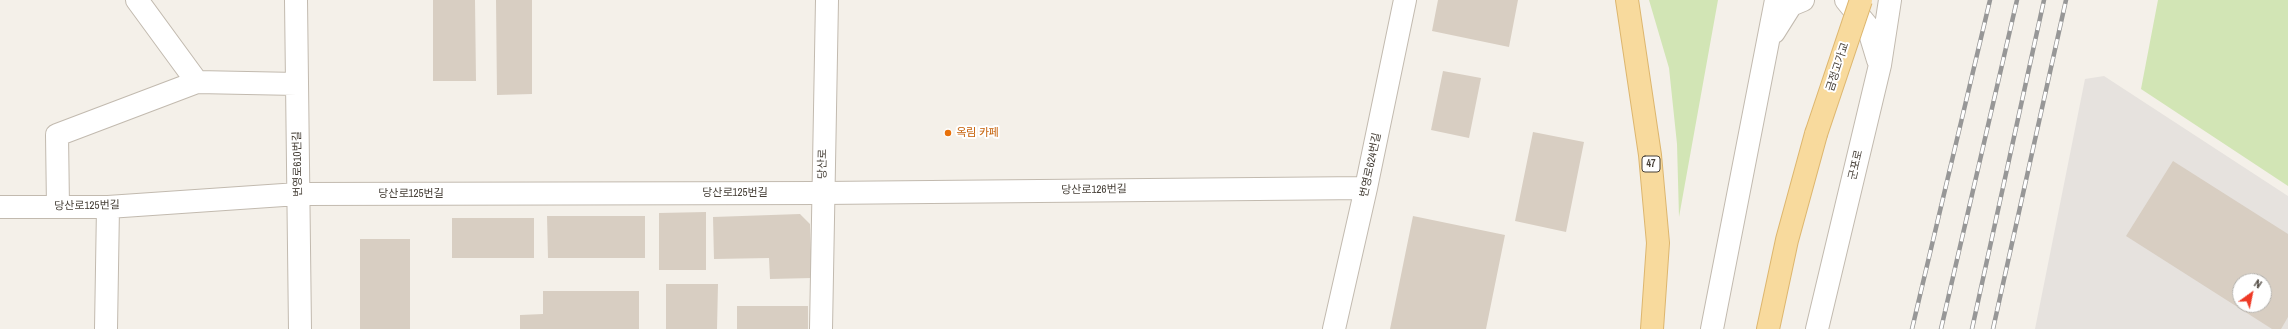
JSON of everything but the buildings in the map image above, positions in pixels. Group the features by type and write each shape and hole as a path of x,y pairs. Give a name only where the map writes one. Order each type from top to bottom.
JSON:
{"main road":[{"name":"47","path":"1627,0 1650,155 1658,243 1652,329"},
{"name":"금정고가교","path":"1768,329 1787,240 1816,134 1861,0"}],"street":[{"path":"137,0 197,82"},
{"name":"번영로610번길","path":"296,0 300,329"},
{"name":"당산로","path":"821,329 822,193 827,0"},
{"name":"번영로624번길","path":"1334,329 1366,188 1405,0"},
{"path":"1712,329 1776,0"},
{"path":"1769,40 1791,5 1803,0"},
{"path":"1846,0 1868,27 1880,65"},
{"name":"군포로","path":"1817,329 1880,65 1890,0"},
{"path":"58,207 57,135 197,82 297,84"},
{"name":"당산로126번길","path":"822,193 1366,188"},
{"name":"당산로125번길","path":"3,212 58,207 108,207 298,194 822,193"},
{"path":"106,329 108,207"}],"shaded area":[{"path":"2104,76 2288,196 2288,329 2035,329 2085,79"}],"green space":[{"path":"1649,0 1718,0 1679,217 1677,144 1669,68"},
{"path":"2158,0 2288,0 2288,186 2141,89"}],"railway":[{"path":"1912,329 1990,0"},
{"path":"1941,329 2017,0"},
{"path":"1972,329 2044,0"},
{"path":"1993,329 2066,0"}],"place":[{"name":"옥림 카페","path":"948,133"}]}
